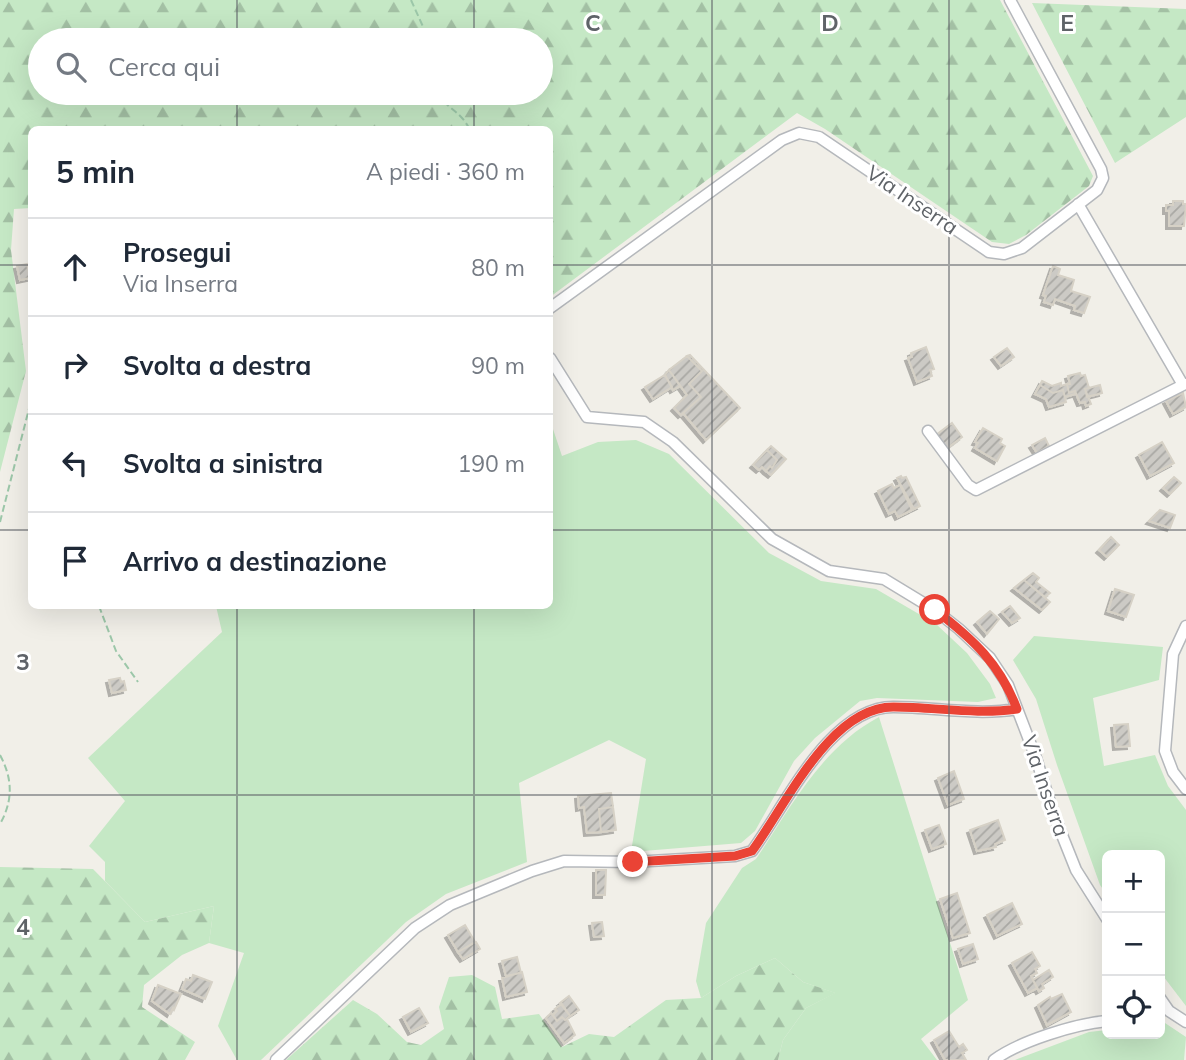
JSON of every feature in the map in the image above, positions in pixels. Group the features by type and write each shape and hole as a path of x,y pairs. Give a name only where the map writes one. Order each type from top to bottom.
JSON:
{"street":[{"name":"Via Inserra","path":"553,306 782,140 799,133 819,137 989,252 1004,254 1022,248 1100,187 1103,173 1010,0"},
{"path":"928,431 968,485 976,490 1185,384 1078,204"},
{"name":"Via Inserra","path":"553,363 587,417 644,422 673,442 772,539 829,570 884,579 935,610 990,658 1008,685 1076,870 1103,913"},
{"path":"1186,626 1173,654 1165,751 1173,772 1186,789"},
{"path":"276,1060 415,928 450,905 532,871 564,861 633,862 735,856 752,851 804,769 822,749 873,709 892,707 981,713 1017,709"},
{"path":"1165,1012 1186,1022"},
{"path":"994,1060 1019,1046 1058,1032 1084,1023 1102,1021"}],"path":[{"path":"411,0 424,28"},
{"path":"449,105 464,117 468,126"},
{"path":"0,522 28,413"},
{"path":"101,609 116,651 138,682"},
{"path":"0,755 11,784 10,804 0,824"}],"green space":[{"path":"0,0 1000,0 1093,176 1089,186 1026,235 1009,244 992,242 825,129 797,113 553,295 553,126 28,126 28,208 14,209 11,250 26,371 0,472"},
{"path":"1032,3 1186,9 1186,117 1115,163"},
{"path":"553,429 562,456 598,442 636,440 669,454 769,553 821,581 876,589 936,624 967,653 990,684 996,698 978,702 877,698 860,701 815,738 794,761 755,831 741,843 631,852 646,759 609,740 519,783 527,862 446,894 406,922 261,1060 237,1060 218,1026 244,953 209,943 214,906 145,922 105,881 105,862 89,846 125,801 88,758 222,632 217,609 553,609"},
{"path":"1034,636 1163,647 1159,680 1093,698 1104,766 1155,755 1168,786 1186,810 1186,1006 1165,979 1165,850 1102,850 1102,888 1036,699 1013,660"},
{"path":"879,717 968,1000 921,1039 937,1060 778,1060 783,1040 806,1008 835,993 803,982 775,958 736,976 701,998 696,981 706,923 742,868 756,859 795,799 824,761 859,730"},
{"path":"0,867 93,869 145,922 214,906 209,943 182,955 144,985 142,1007 195,1042 185,1060 0,1060"},
{"path":"775,958 803,982 836,993 806,1008 783,1040 778,1060 286,1060 353,1000 377,1014 407,1042 421,1045 444,1029 439,1007 449,977 472,975 495,987 502,1019 539,1014 562,1047 589,1034 614,1037 666,1000 701,998 736,976"},
{"path":"1165,1023 1186,1037 1184,1060 1015,1060 1089,1032 1102,1031 1102,1039 1165,1039"}],"building":[{"path":"1173,201 1183,201 1183,204 1186,204 1184,226 1169,226 1169,211 1166,211 1166,205 1173,205"},
{"path":"27,264 28,278 20,280 17,266"},
{"path":"1053,266 1060,269 1058,275 1074,280 1071,291 1090,297 1084,313 1074,310 1075,306 1055,299 1053,305 1044,302 1046,296 1043,295"},
{"path":"926,347 934,369 930,370 932,376 917,382 908,358 912,357 911,353"},
{"path":"1007,348 1014,357 1001,366 994,357"},
{"path":"690,355 740,408 706,440 683,413 701,397 689,384 702,371 687,356"},
{"path":"687,356 702,371 689,384 701,397 681,415 674,408 687,395 669,370"},
{"path":"669,370 680,386 673,390 665,375"},
{"path":"1080,373 1081,376 1085,375 1089,388 1085,389 1091,404 1086,406 1085,402 1080,403 1075,391 1069,393 1067,384 1070,384 1068,376"},
{"path":"665,375 672,387 653,399 645,387"},
{"path":"1042,381 1052,386 1067,384 1069,393 1075,391 1075,394 1065,397 1063,390 1053,393 1040,385"},
{"path":"1040,385 1053,393 1063,390 1066,402 1049,407 1046,399 1035,394"},
{"path":"1100,385 1102,393 1087,397 1085,389"},
{"path":"1183,393 1186,407 1173,414 1166,401"},
{"path":"952,423 962,437 946,449 936,435"},
{"path":"983,428 1002,439 1000,443 1005,446 997,461 975,448 978,443 975,442"},
{"path":"1045,438 1049,446 1037,453 1032,445"},
{"path":"1162,442 1174,463 1150,476 1139,455"},
{"path":"771,446 786,459 771,475 766,471 770,466 772,468 777,460 767,450"},
{"path":"767,450 777,460 772,468 770,466 766,471 762,467 759,470 753,465"},
{"path":"906,477 920,506 914,509 897,478"},
{"path":"1174,477 1181,483 1170,494 1163,488"},
{"path":"892,484 894,488 900,485 912,510 898,517 895,511 889,514 878,491"},
{"path":"1160,510 1175,515 1170,528 1149,521"},
{"path":"1111,537 1119,545 1107,557 1099,550"},
{"path":"1033,573 1039,578 1036,582 1050,593 1045,597 1024,580"},
{"path":"1024,580 1050,602 1042,610 1014,588"},
{"path":"1115,589 1134,595 1126,617 1108,611"},
{"path":"1010,606 1020,618 1012,623 1002,612"},
{"path":"990,611 999,619 987,634 977,622"},
{"path":"120,678 121,682 124,681 126,690 112,693 109,680"},
{"path":"1128,724 1130,746 1116,747 1114,725"},
{"path":"954,771 964,799 948,805 938,778"},
{"path":"611,793 613,807 599,809 601,832 587,833 584,807 579,808 578,796"},
{"path":"613,807 616,830 601,832 599,809"},
{"path":"998,820 1005,840 995,844 996,847 977,851 970,830"},
{"path":"939,825 946,844 932,849 925,830"},
{"path":"596,870 606,870 605,895 596,895"},
{"path":"957,893 970,933 953,938 940,899"},
{"path":"1012,903 1022,924 997,936 987,915"},
{"path":"602,922 604,936 594,937 592,923"},
{"path":"465,925 475,942 458,952 448,935"},
{"path":"476,942 480,949 463,959 458,952"},
{"path":"973,944 978,959 963,964 958,949"},
{"path":"1032,952 1040,966 1035,969 1037,973 1031,976 1037,988 1028,993 1012,963"},
{"path":"517,957 521,973 506,976 502,961"},
{"path":"1049,970 1053,977 1042,984 1044,988 1039,991 1033,980"},
{"path":"522,972 527,992 506,997 502,978"},
{"path":"193,975 212,982 205,999 182,989 186,979 191,981"},
{"path":"158,985 181,994 170,1014 152,1001"},
{"path":"1062,994 1071,1012 1047,1025 1038,1005 1050,997 1051,999"},
{"path":"569,996 579,1010 570,1016 560,1003"},
{"path":"562,1004 570,1016 557,1021 553,1015 557,1011 555,1009"},
{"path":"419,1008 428,1023 411,1032 403,1017"},
{"path":"551,1013 557,1021 562,1017 567,1019 575,1035 564,1043 546,1018"},
{"path":"949,1031 959,1047 963,1044 967,1050 962,1053 966,1060 945,1060 934,1040"}],"route":[{"path":"633,862 735,856 752,851 804,769 839,733 873,709 892,707 981,713 1017,709 1008,685 990,658 935,610"}]}
